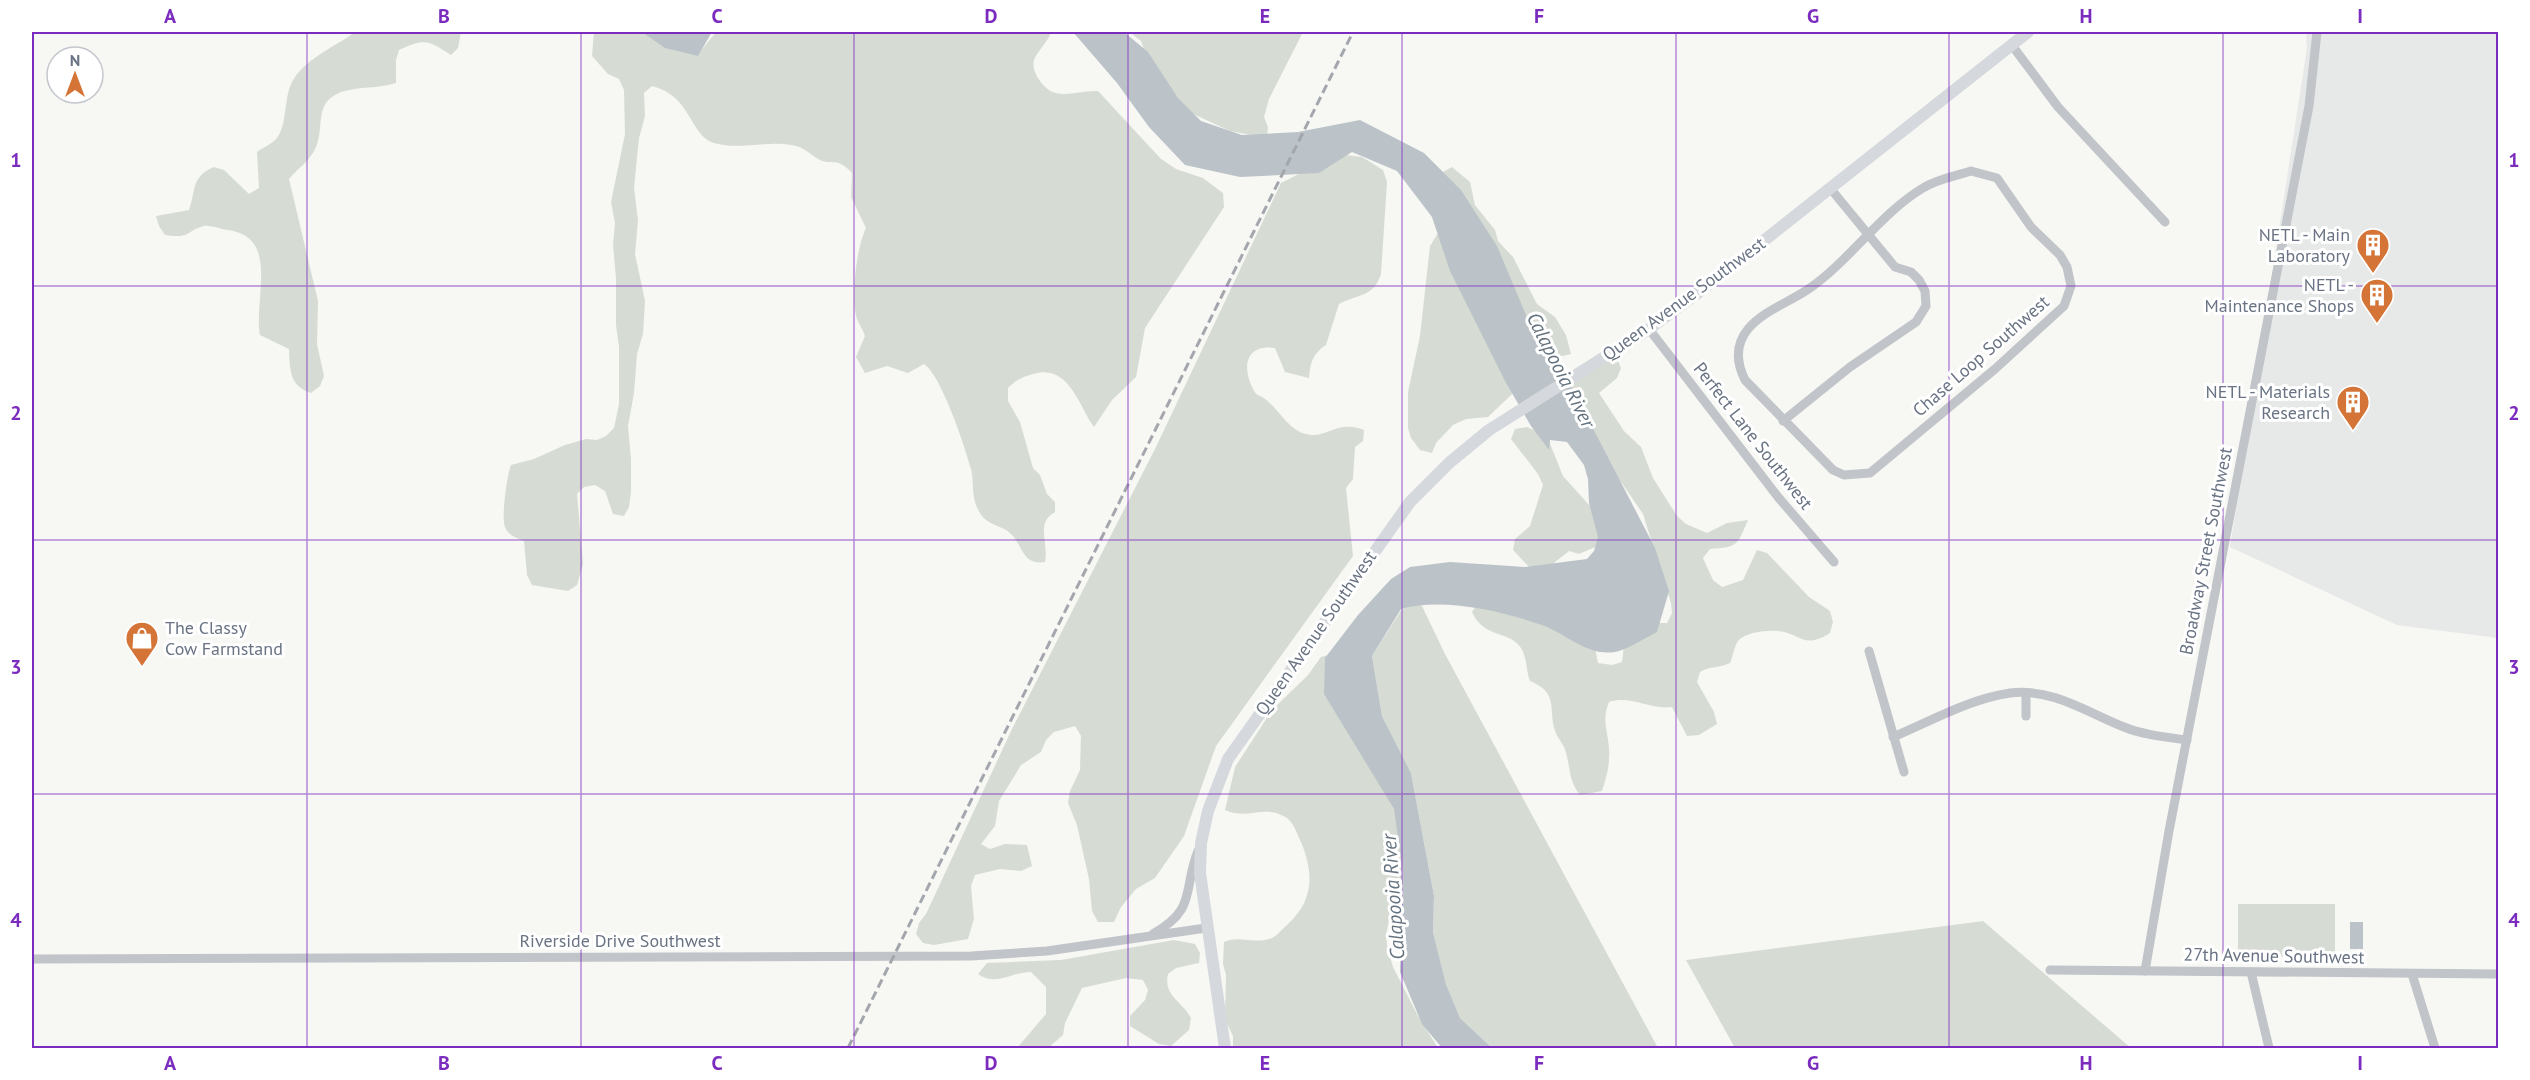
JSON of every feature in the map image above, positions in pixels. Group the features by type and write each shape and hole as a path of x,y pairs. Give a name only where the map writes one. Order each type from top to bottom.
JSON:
{"main road":[{"name":"Queen Avenue Southwest","path":"1225,1048 1206,928 1200,873 1201,843 1217,782 1235,747 1410,502 1466,449 1507,419 1649,329 2028,32"}],"street":[{"name":"Broadway Street Southwest","path":"2145,970 2307,115 2317,32"},
{"path":"2011,44 2058,107 2165,222"},
{"name":"Chase Loop Southwest","path":"1971,171 1997,178 2031,227 2060,255 2067,267 2071,286 2064,306 2042,328 1870,473 1844,475 1833,470 1783,421 1745,380 1738,365 1738,351 1742,339 1757,321 1810,288 1923,188 1971,171"},
{"path":"1783,421 1850,367 1916,322 1926,306 1925,291 1919,280 1911,272 1895,267 1830,188"},
{"name":"Perfect Lane Southwest","path":"1649,329 1778,497 1834,562"},
{"path":"1869,651 1904,772"},
{"path":"1893,737 1979,700 2012,693 2062,699 2124,728 2187,740"},
{"path":"2026,694 2026,716"},
{"path":"1148,936 1167,926 1182,910 1190,891 1192,867 1201,843"},
{"name":"Riverside Drive Southwest","path":"32,959 971,956 1047,951 1206,928"},
{"name":"27th Avenue Southwest","path":"2050,970 2499,974"},
{"path":"2251,972 2269,1048"},
{"path":"2412,974 2435,1048"}],"shaded area":[{"path":"628,30 648,32 682,52 690,53 700,52 716,32 1051,32 1033,62 1036,74 1044,86 1050,91 1065,94 1098,91 1161,159 1176,169 1203,178 1223,193 1224,207 1145,328 1136,377 1112,400 1094,427 1071,388 1055,374 1045,372 1033,374 1019,379 1008,388 1008,401 1020,422 1033,468 1040,475 1047,494 1055,502 1055,512 1049,516 1044,527 1045,562 1029,559 1009,532 987,521 980,513 975,501 971,469 964,444 945,396 931,371 924,364 908,373 887,366 865,373 856,357 865,336 857,318 854,295 858,258 866,228 851,197 852,173 839,163 825,162 796,146 776,144 734,146 714,143 699,132 683,106 675,98 652,86 644,93 645,116 639,138 634,188 638,220 635,254 645,301 643,334 637,354 634,393 628,426 631,459 629,507 624,516 613,514 605,491 595,485 584,487 577,494 583,564 577,585 568,591 532,585 527,575 524,541 510,534 504,522 505,496 511,465 534,459 565,445 586,439 597,440 606,436 614,428 619,404 619,347 613,245 615,223 611,202 625,134 624,90 619,79 608,74 592,56 594,32"},
{"path":"355,32 461,32 458,48 451,55 426,42 399,50 396,60 396,83 348,90 332,97 323,109 316,147 289,179 318,301 317,344 324,376 320,386 311,393 298,386 292,376 289,349 260,335 261,272 254,244 244,235 209,226 198,228 185,235 165,235 156,216 189,210 198,180 201,175 214,167 224,170 249,194 259,188 257,152 274,141 280,133 288,92 295,77 315,58"},
{"path":"1129,32 1303,32 1269,99 1264,117 1268,127 1267,138 1230,131 1189,112 1148,61 1141,41"},
{"path":"2306,32 2498,32 2498,638 2397,625 2230,547 2307,48"},
{"path":"1338,154 1362,157 1383,170 1387,182 1381,274 1370,291 1339,304 1326,345 1313,359 1309,378 1285,372 1275,348 1256,350 1248,361 1247,369 1251,386 1256,394 1269,402 1292,427 1299,431 1313,435 1346,427 1364,430 1363,441 1355,447 1353,479 1346,488 1353,556 1216,746 1184,836 1155,878 1136,889 1121,907 1114,922 1098,922 1092,911 1089,879 1077,825 1068,803 1070,791 1080,770 1081,736 1075,726 1054,732 1046,740 1041,752 1021,765 999,801 995,826 981,844 990,849 1005,844 1027,845 1032,866 1021,871 1000,869 975,875 971,886 974,919 968,939 934,945 923,943 916,934 919,923 926,914 1012,729 1156,447 1281,183"},
{"path":"1452,167 1470,182 1475,205 1495,230 1498,241 1513,257 1537,304 1555,317 1566,335 1571,354 1549,359 1488,417 1466,419 1453,425 1436,443 1432,453 1420,450 1411,438 1408,428 1408,392 1420,336 1430,246 1441,228 1443,172"},
{"path":"1617,358 1621,368 1617,378 1599,393 1624,431 1641,447 1653,478 1677,516 1686,524 1707,533 1727,523 1748,520 1736,543 1732,546 1710,549 1703,558 1713,580 1722,587 1743,580 1757,550 1767,553 1809,597 1830,611 1833,622 1830,633 1814,640 1802,639 1778,631 1751,634 1738,641 1730,663 1700,672 1697,682 1714,712 1717,724 1699,735 1687,736 1672,707 1625,700 1609,702 1605,716 1609,751 1607,775 1602,791 1580,795 1571,777 1564,747 1555,731 1549,696 1530,681 1521,648 1516,642 1483,626 1472,612 1478,603 1593,638 1598,663 1612,665 1622,662 1624,645 1645,623 1667,623 1672,613 1671,603 1643,514 1615,473 1569,385 1605,362"},
{"path":"1527,427 1547,436 1563,476 1590,506 1600,525 1600,545 1579,554 1569,551 1550,566 1529,567 1513,550 1515,539 1530,526 1543,485 1538,474 1511,439 1515,429"},
{"path":"1421,604 1445,654 1658,1048 1492,1048 1460,1018 1446,984 1433,932 1434,896 1411,773 1382,716 1372,656 1402,609"},
{"path":"1332,654 1325,674 1325,696 1347,719 1396,813 1405,883 1391,912 1386,934 1387,945 1393,967 1418,1016 1438,1048 1233,1048 1233,1036 1225,1019 1224,942 1235,939 1257,941 1274,937 1296,916 1307,896 1309,886 1305,853 1295,829 1287,818 1271,812 1241,814 1225,810 1235,767 1272,710 1308,675 1321,657"},
{"path":"2238,904 2335,904 2335,957 2238,956"},
{"path":"1983,921 2131,1048 1735,1048 1686,960"},
{"path":"1174,940 1195,944 1200,953 1199,963 1176,968 1168,974 1168,988 1191,1018 1189,1030 1171,1046 1159,1044 1130,1026 1130,1016 1145,1000 1148,990 1143,980 1126,978 1082,988 1065,1023 1063,1035 1048,1048 1017,1048 1046,1014 1046,987 1031,972 997,979 985,978 978,974 987,963 1061,960"}],"water":[{"path":"642,32 712,32 698,56 665,48"},
{"name":"Calapooia River","path":"1073,32 1124,32 1148,52 1178,98 1201,121 1242,135 1298,132 1360,120 1424,153 1461,190 1497,246 1526,315 1556,357 1655,548 1669,591 1657,632 1619,651 1608,653 1588,649 1542,625 1491,611 1435,604 1401,609 1372,656 1382,716 1411,773 1434,896 1433,932 1446,984 1460,1018 1492,1048 1442,1048 1422,1024 1400,972 1403,872 1394,809 1324,694 1325,658 1358,615 1391,579 1410,567 1450,562 1525,567 1587,559 1594,551 1598,537 1589,503 1588,479 1584,465 1567,442 1550,440 1549,450 1531,426 1505,381 1450,271 1432,217 1397,171 1352,152 1319,173 1240,177 1185,165 1149,127 1117,83"},
{"path":"2350,922 2363,922 2363,949 2350,949"}],"railway":[{"path":"848,1048 1353,32"}],"place":[{"name":"NETL - Main Laboratory","path":"2373,274"},
{"name":"NETL - Maintenance Shops","path":"2377,324"},
{"name":"NETL - Materials Research","path":"2353,431"},
{"name":"The Classy Cow Farmstand","path":"142,667"}]}
